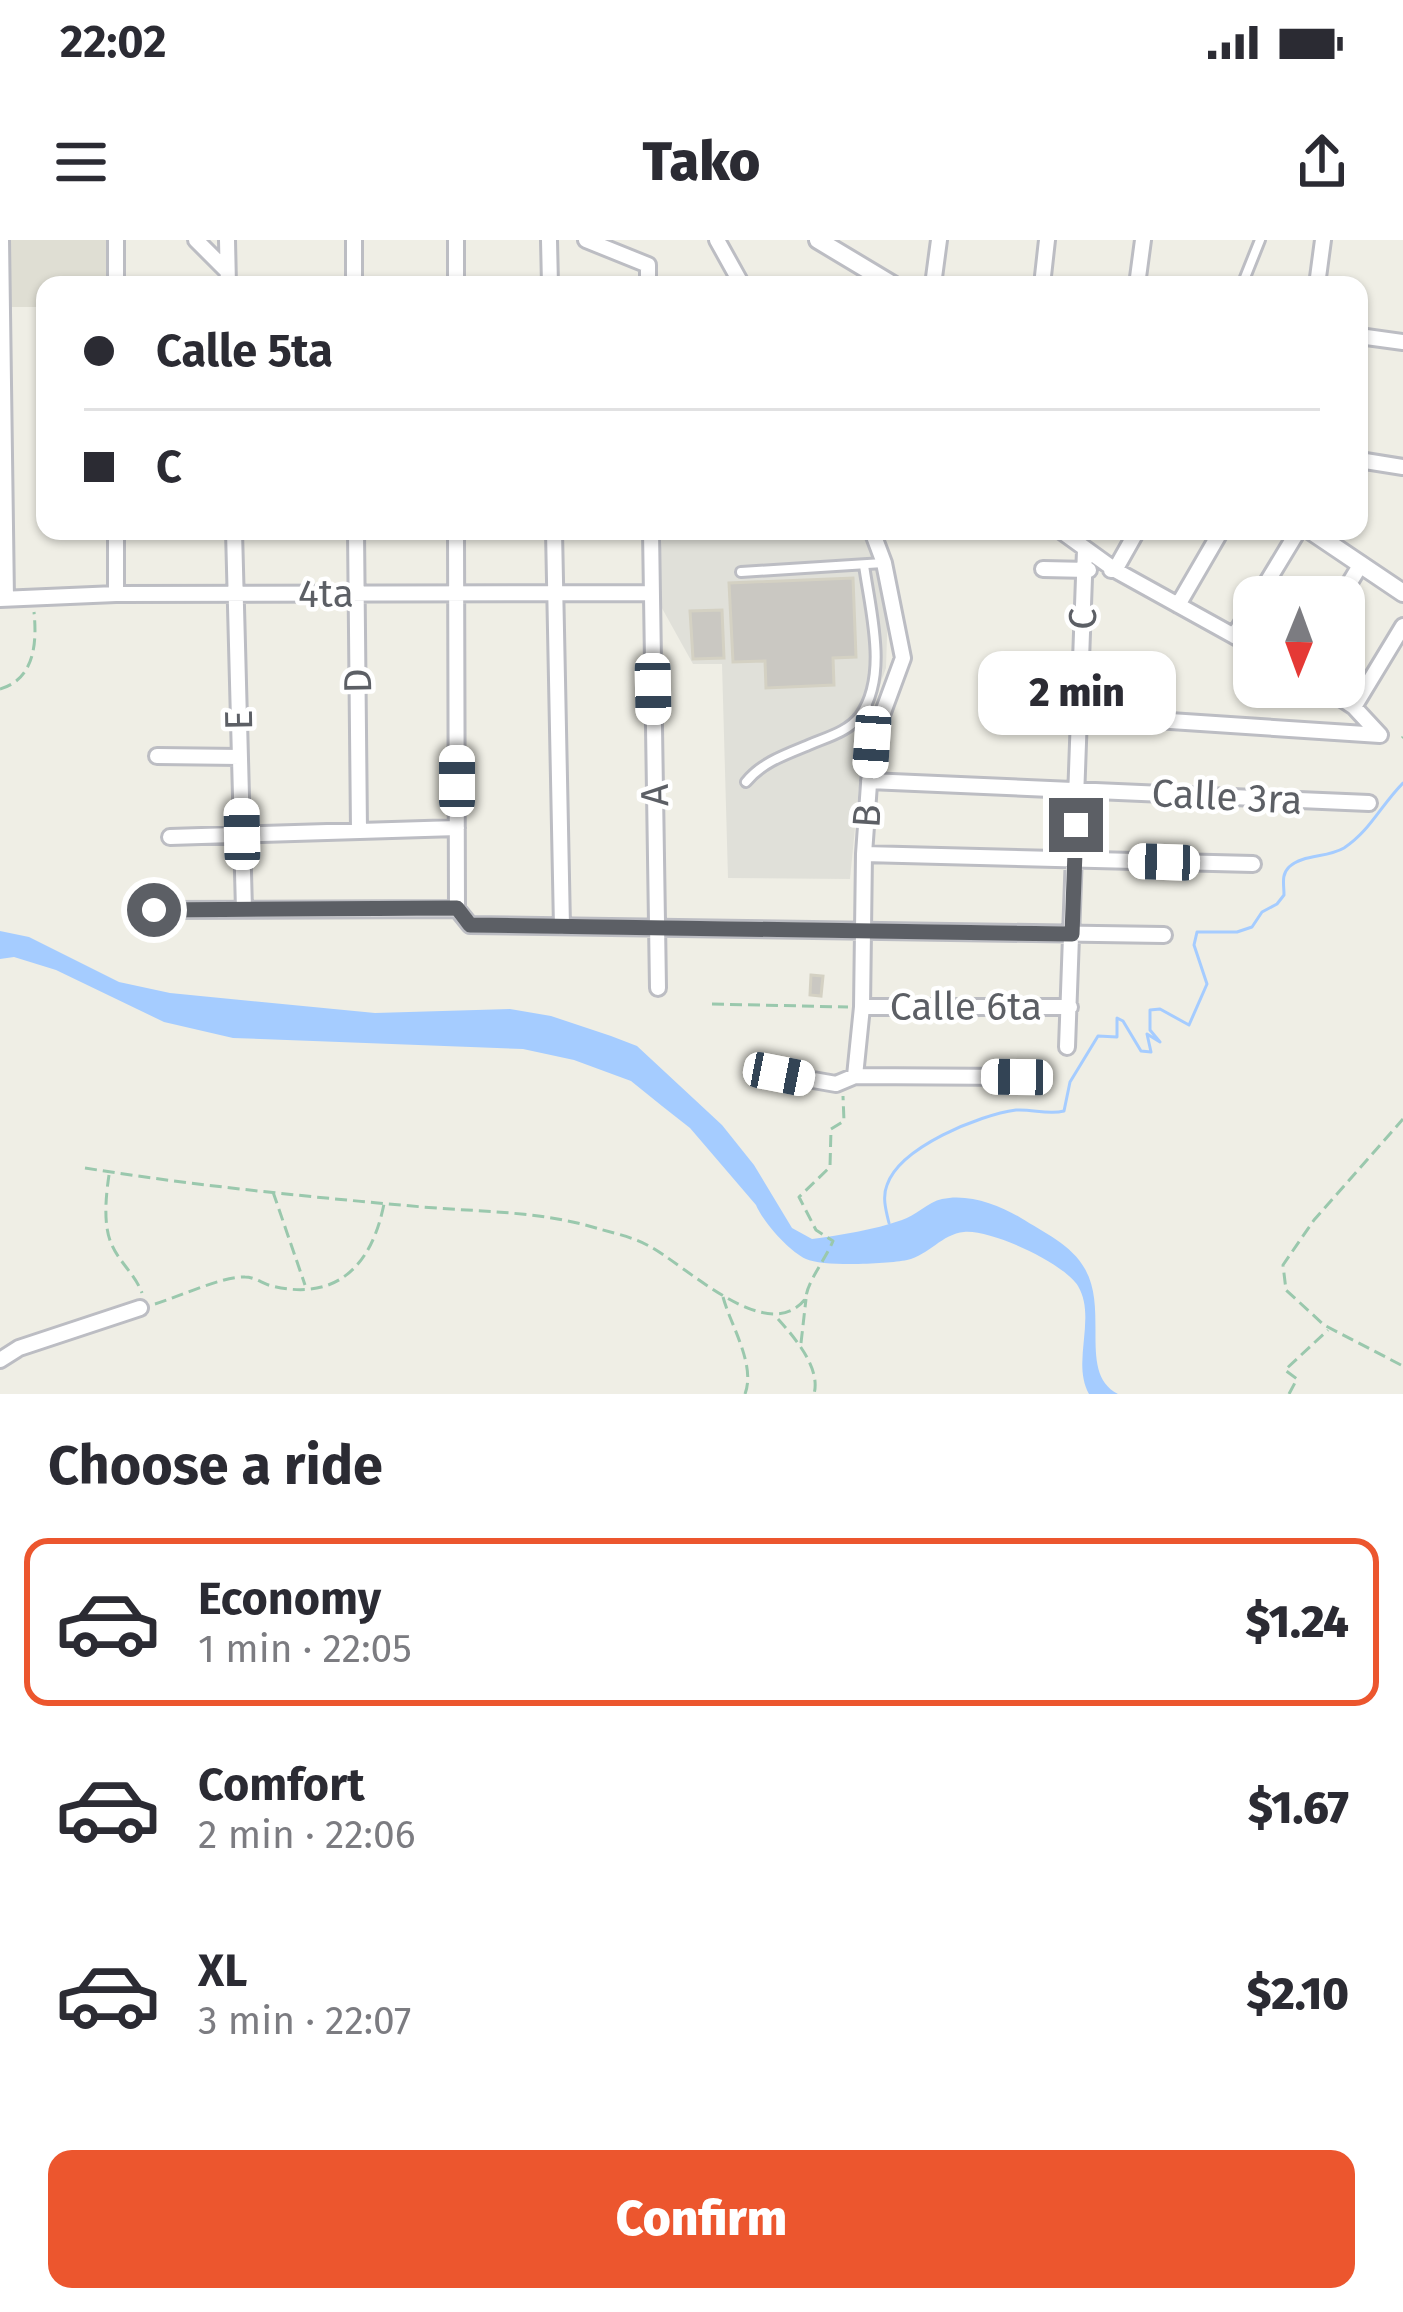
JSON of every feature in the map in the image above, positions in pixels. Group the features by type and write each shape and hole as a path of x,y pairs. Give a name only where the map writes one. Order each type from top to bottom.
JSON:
{"street":[{"path":"1,240 3,599"},
{"path":"116,240 116,276"},
{"path":"196,240 226,276"},
{"path":"226,240 228,276"},
{"path":"354,240 354,276"},
{"path":"456,240 456,276"},
{"path":"549,240 550,276"},
{"path":"586,240 647,265 648,276"},
{"path":"717,240 737,276"},
{"path":"934,276 939,240"},
{"path":"1043,276 1047,240"},
{"path":"1138,276 1143,240"},
{"path":"1318,276 1323,240"},
{"path":"824,242 879,276"},
{"path":"1368,337 1403,343"},
{"path":"1368,461 1403,467"},
{"path":"116,540 116,594"},
{"name":"E","path":"234,540 244,910"},
{"name":"D","path":"356,540 359,831"},
{"path":"457,540 457,908 470,925 1164,935"},
{"path":"554,540 562,926"},
{"name":"A","path":"651,540 658,988"},
{"name":"B","path":"849,1079 862,1007 872,742 903,658 875,540"},
{"path":"1072,540 1115,570 1233,635"},
{"path":"1115,570 1132,540"},
{"path":"1178,605 1216,540"},
{"path":"1271,576 1293,540"},
{"path":"1324,540 1403,592"},
{"name":"C","path":"1067,1047 1085,550"},
{"path":"1353,576 1360,564"},
{"path":"1043,568 1115,570"},
{"name":"4ta","path":"3,599 116,594 652,593"},
{"path":"1365,688 1403,626"},
{"path":"1080,715 1380,735 1356,708"},
{"path":"157,756 240,757"},
{"name":"Calle 3ra","path":"869,781 1369,803"},
{"path":"170,837 457,828"},
{"path":"865,854 1253,864"},
{"path":"154,910 457,908"},
{"name":"Calle 6ta","path":"862,1007 1070,1007"},
{"path":"779,1074 849,1079 1017,1077"},
{"path":"0,1360 19,1348 140,1308"}],"lane":[{"path":"1246,276 1260,240"},
{"path":"741,572 884,562"},
{"path":"746,782 762,766 842,731 859,718 875,650 864,566"}],"path":[{"path":"0,689 10,686 31,662 38,642 32,597"},
{"path":"712,1004 862,1007"},
{"path":"801,1345 806,1290 833,1241 816,1230 799,1197 830,1167 831,1129 844,1121 849,1079"},
{"path":"1401,1365 1330,1328 1286,1290 1283,1264 1314,1220 1403,1119"},
{"path":"85,1168 273,1192 557,1216 642,1242 722,1295 775,1316 798,1308 806,1298"},
{"path":"110,1172 106,1198 111,1243 136,1279 146,1306 243,1276 271,1286 326,1286 353,1273 369,1254 385,1202"},
{"path":"273,1192 306,1287"},
{"path":"722,1295 747,1365 745,1394"},
{"path":"775,1316 801,1345 818,1382 814,1394"},
{"path":"1289,1394 1298,1379 1285,1370 1330,1328"}],"shaded area":[{"path":"8,240 106,240 107,276 36,276 36,307 9,307"},
{"path":"661,540 866,540 888,605 886,668 865,726 850,879 728,878 722,664 693,664 658,601"}],"water":[{"path":"0,931 29,937 119,982 170,993 375,1013 510,1009 551,1016 637,1046 722,1125 754,1165 792,1228 812,1239 891,1224 952,1198 994,1205 1056,1240 1079,1260 1092,1286 1099,1372 1118,1394 1089,1394 1082,1368 1083,1299 1078,1286 1058,1267 1008,1242 964,1232 907,1260 840,1264 806,1259 777,1235 690,1128 631,1081 574,1060 523,1049 233,1038 164,1022 56,970 14,957 0,959"}],"building":[{"path":"853,578 856,657 833,658 834,685 766,688 765,661 733,662 729,583"},
{"path":"722,610 724,658 693,659 690,611"},
{"path":"811,975 823,976 821,996 810,995"}],"waterway":[{"path":"889,1223 886,1190 907,1158 942,1135 982,1118 1016,1110 1064,1111 1070,1082 1098,1036 1117,1037 1117,1018 1141,1051 1151,1052 1147,1034 1160,1042 1150,1030 1150,1010 1160,1009 1189,1025 1207,984 1194,945 1197,932 1237,932 1252,927 1284,895 1289,867 1344,848 1403,783"}],"route":[{"path":"154,910 457,908 470,925 1072,934 1076,825"}]}
